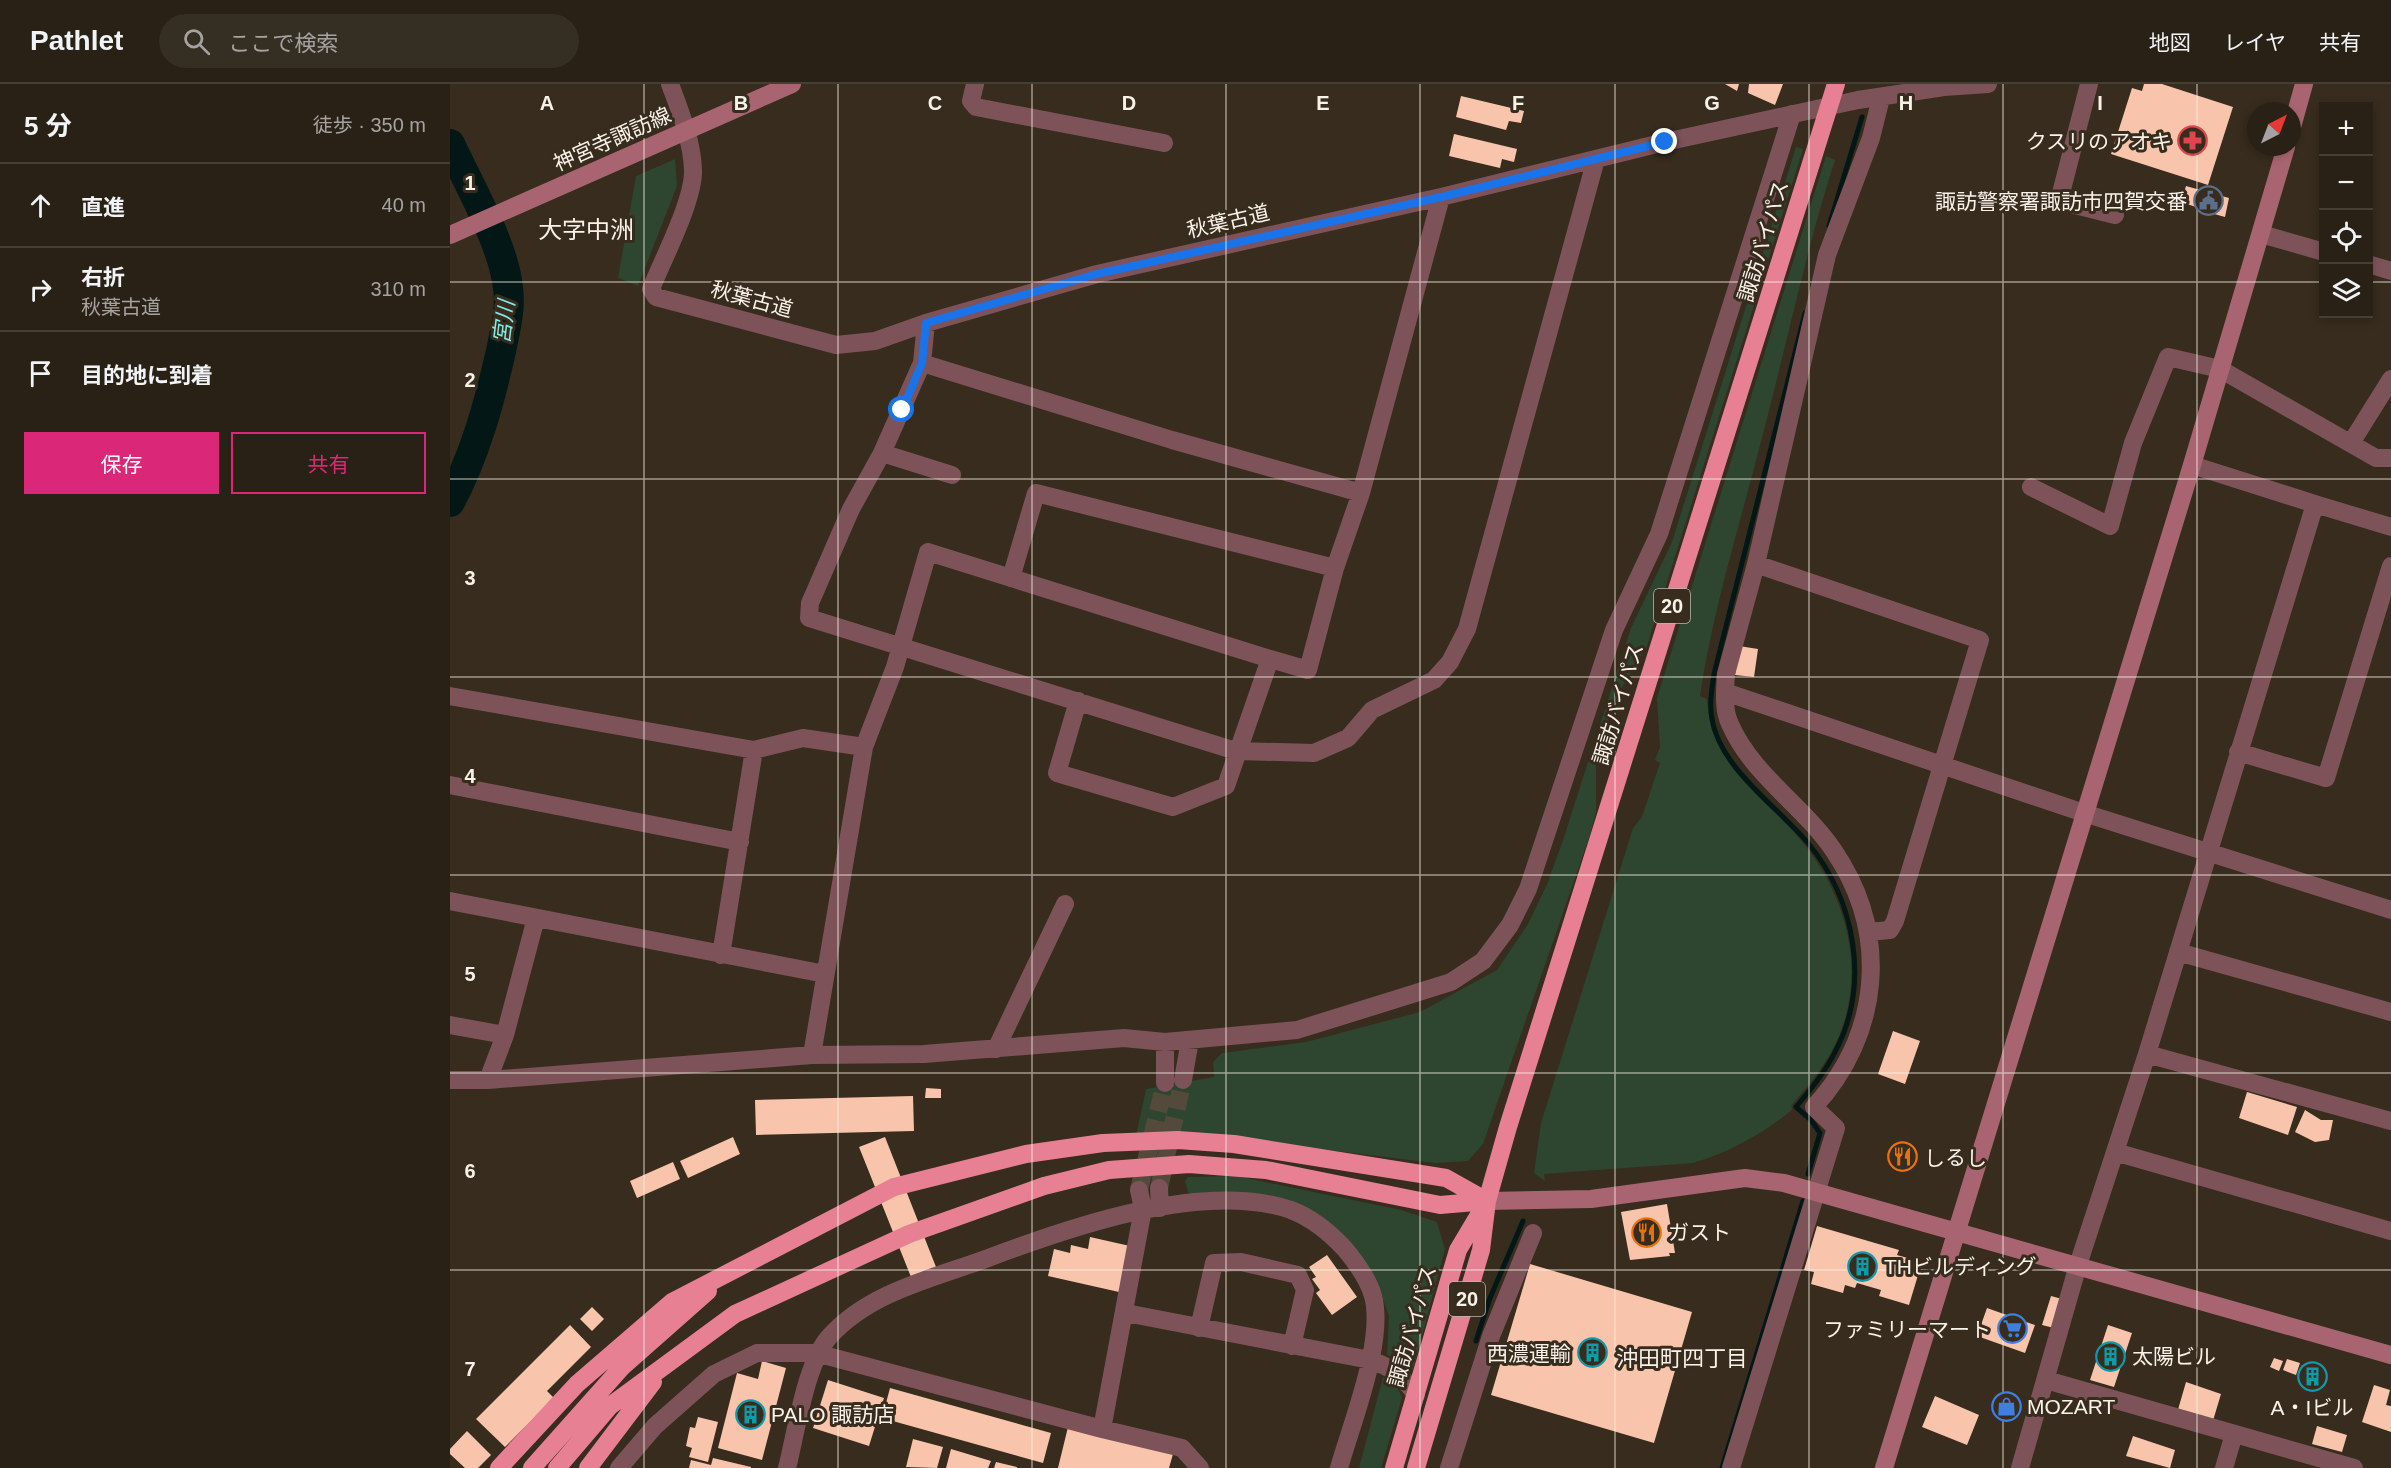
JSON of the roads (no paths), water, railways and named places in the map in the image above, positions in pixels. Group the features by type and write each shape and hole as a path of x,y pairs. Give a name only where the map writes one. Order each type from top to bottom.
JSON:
{"highway":[{"name":"諏訪バイパス","path":"1416,1468 1481,1250 1487,1201 1508,1127 1836,84"},
{"path":"499,1468 577,1384 672,1302 894,1187 1026,1154 1103,1143 1178,1140 1234,1144 1446,1178 1487,1201"},
{"path":"557,1468 610,1406 735,1314 909,1234 1044,1186 1109,1170 1189,1164 1266,1170 1440,1205 1487,1201"},
{"name":"諏訪バイパス","path":"1394,1468 1458,1250 1487,1201"},
{"path":"532,1468 622,1367 725,1276"},
{"path":"588,1468 661,1370"}],"street":[{"path":"670,84 687,131"},
{"name":"神宮寺諏訪線","path":"452,234 792,84"},
{"path":"975,84 971,100 972,105 976,107 1164,143"},
{"name":"秋葉古道","path":"687,131 693,170 690,189 651,289 656,297 837,345 875,341 926,323 1097,274 1441,197 1792,114 1944,87 1988,84"},
{"path":"2089,84 2059,201 2115,215"},
{"path":"2299,102 2304,84"},
{"path":"1731,1468 1836,1128 1814,1107 1834,1086 1860,1038 1871,989 1868,932 1856,890 1834,851 1809,819 1758,767 1729,724 1725,692 1730,656 1756,564 1827,255 1871,138 1881,98"},
{"path":"450,1080 488,1080 812,1055 924,1054 1124,1038 1165,1042 1298,1030 1451,982 1483,961 1510,925 1528,889 1614,630 1659,534 1792,114"},
{"path":"1884,1468 2192,465 2283,156"},
{"path":"926,323 922,363 882,453 851,509 810,603 809,618 1236,751 1314,753 1348,738 1372,710 1434,680 1450,662 1467,629 1596,159"},
{"path":"812,1055 864,747 901,646 928,552 1308,670 1335,568 1360,493 1441,197"},
{"path":"2261,234 2319,251"},
{"path":"2373,266 2391,271"},
{"path":"2031,487 2110,526 2133,442 2168,357 2220,369 2376,458 2391,458"},
{"path":"922,363 1172,440 1360,493"},
{"path":"2351,443 2391,379"},
{"path":"882,453 952,475"},
{"path":"2192,465 2391,527"},
{"path":"1011,578 1036,494 1335,568"},
{"path":"2020,1468 2078,1265 2147,1054 2315,504"},
{"path":"1756,564 1980,640 1895,921 1890,930 1868,932"},
{"path":"2238,752 2326,778 2391,566"},
{"path":"1078,701 1057,773 1173,807 1226,786 1236,751 1270,658"},
{"path":"1725,692 2084,813 2391,910"},
{"path":"450,696 754,750 803,738 864,747"},
{"path":"721,955 754,750"},
{"path":"450,786 740,842"},
{"path":"450,901 825,974"},
{"path":"996,1049 1065,904"},
{"path":"488,1080 505,1035 536,918"},
{"path":"2178,952 2391,1012"},
{"path":"450,1025 505,1035"},
{"path":"1165,1042 1174,1082 1190,1040"},
{"path":"2147,1054 2391,1121"},
{"path":"2115,1152 2391,1231"},
{"path":"1487,1201 1592,1199 1745,1179 1784,1183 2391,1355"},
{"path":"1102,1429 1126,1313 1151,1208 1159,1188"},
{"path":"1139,1190 1151,1208"},
{"path":"787,1468 816,1353 831,1335 879,1298 1065,1230 1151,1208 1226,1201 1262,1203 1293,1211 1327,1230 1355,1262 1372,1293 1377,1317 1370,1360 1339,1468"},
{"path":"1449,1468 1491,1336 1533,1233"},
{"path":"1199,1328 1215,1263 1241,1262 1298,1275 1305,1290 1292,1346"},
{"path":"1126,1313 1370,1360 1386,1365 1404,1377 1416,1395"},
{"path":"619,1468 655,1426 714,1374 757,1353 816,1353 1182,1448 1200,1468"},
{"path":"2046,1380 2354,1468"},
{"path":"2224,1468 2234,1434"}],"waterway":[{"path":"1829,226 1862,117"},
{"name":"宮川","path":"450,144 493,234 505,271 509,304 501,351 486,410 467,466 450,502"},
{"path":"1805,313 1714,674 1711,708 1717,737 1726,754 1752,786 1796,829 1824,866 1847,916 1853,943 1855,971 1853,999 1846,1026 1827,1066 1796,1107 1811,1120 1820,1133 1808,1174"},
{"path":"1722,1468 1803,1201"},
{"path":"1476,1341 1490,1298 1523,1221"}],"tunnel":[{"path":"1159,1188 1183,1080"},
{"path":"1139,1190 1165,1083"}],"place":[{"name":"クスリのアオキ","path":"2193,141"},
{"name":"諏訪警察署諏訪市四賀交番","path":"2208,201"},
{"name":"しるし","path":"1903,1157"},
{"name":"ガスト","path":"1647,1232"},
{"name":"THビルディング","path":"1863,1266"},
{"name":"ファミリーマート","path":"2012,1329"},
{"name":"西濃運輸","path":"1592,1353"},
{"name":"太陽ビル","path":"2111,1356"},
{"name":"A・Iビル","path":"2312,1376"},
{"name":"MOZART","path":"2006,1406"},
{"name":"PALO 諏訪店","path":"750,1414"}],"district":[{"name":"大字中洲","path":"586,229"},
{"name":"沖田町四丁目","path":"1682,1358"}]}
